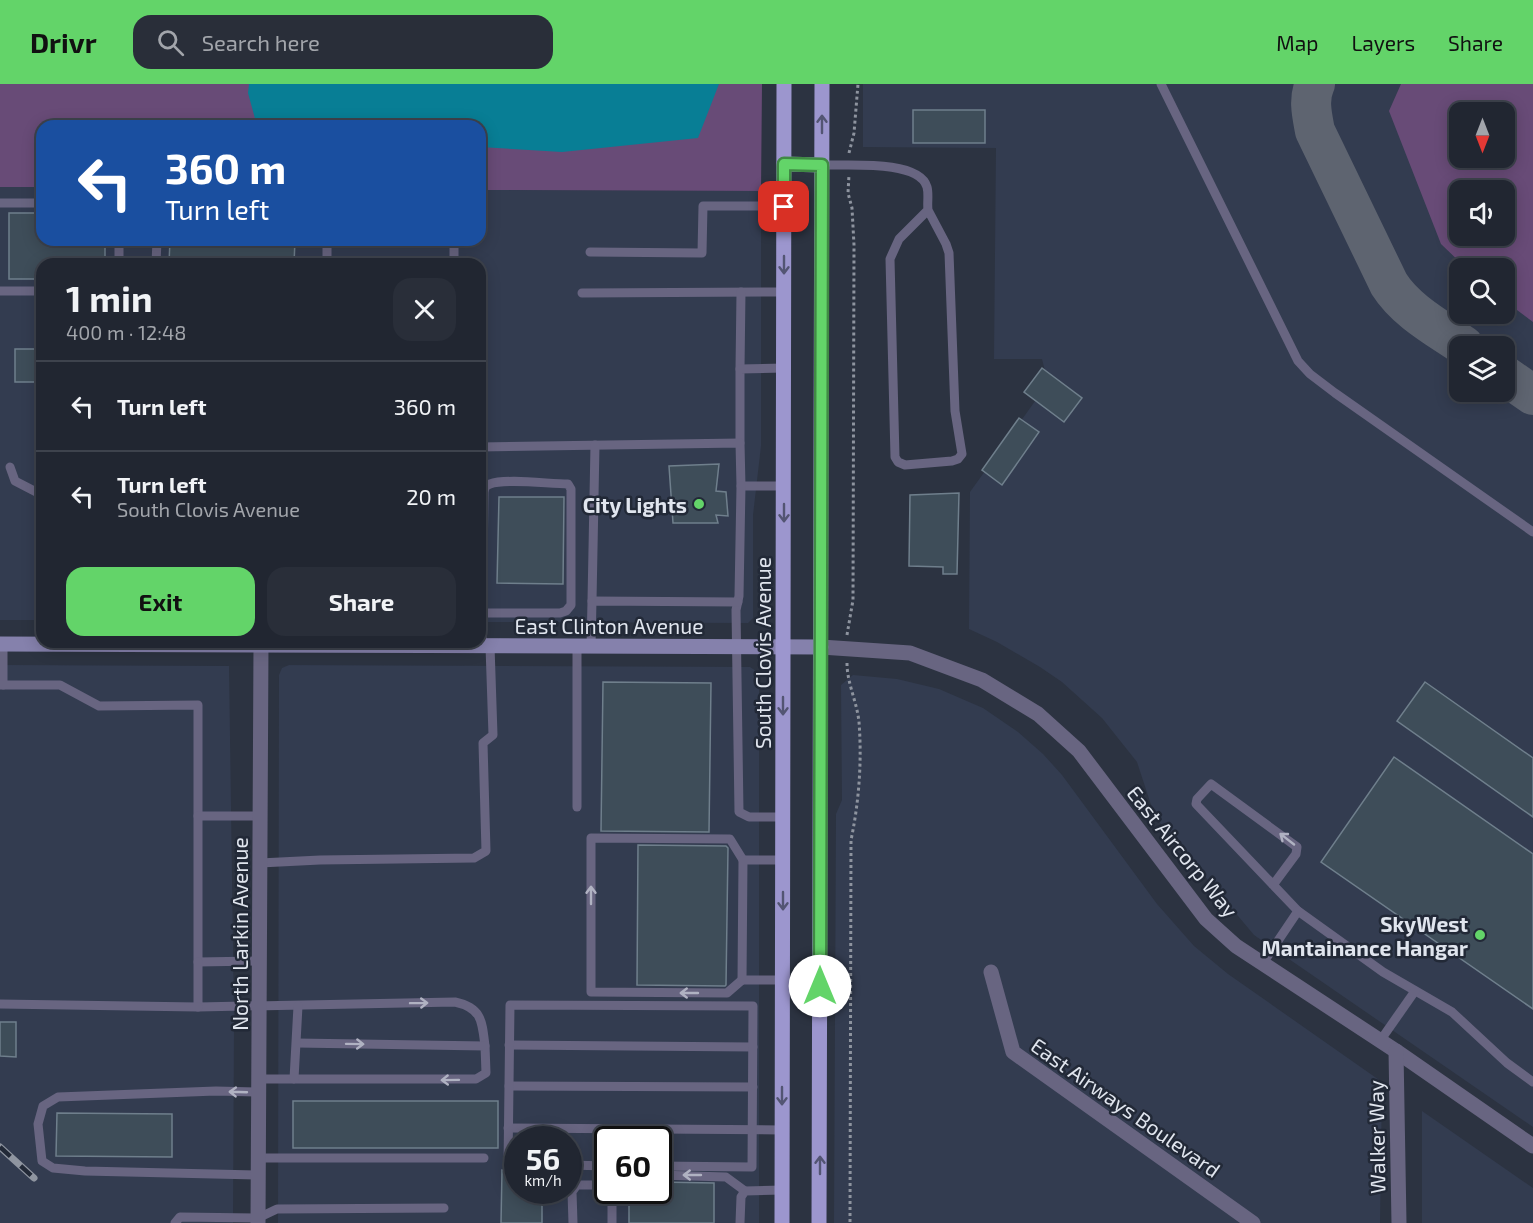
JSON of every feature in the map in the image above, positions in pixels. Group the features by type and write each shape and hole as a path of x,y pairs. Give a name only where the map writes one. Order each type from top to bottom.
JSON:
{"main road":[{"name":"South Clovis Avenue","path":"782,1223 784,84"},
{"path":"819,1223 822,84"},
{"path":"784,164 822,165"}],"street":[{"name":"East Clinton Avenue","path":"1,644 36,644"},
{"name":"East Clinton Avenue","path":"486,646 821,647"},
{"name":"East Aircorp Way","path":"821,647 910,654 982,680 1038,714 1079,751 1206,920 1236,946 1396,1051 1533,1146"},
{"name":"North Larkin Avenue","path":"258,1220 261,648"},
{"name":"East Airways Boulevard","path":"991,972 1013,1052 1253,1223"},
{"name":"Walker Way","path":"1396,1051 1399,1223"}],"lane":[{"path":"1161,84 1298,361 1310,374 1335,393 1533,532"},
{"path":"822,165 900,167 923,180 927,188 928,210 946,244 955,411 962,454 958,459 952,461 905,465 898,462 896,457 890,259 899,239 928,210"},
{"path":"0,203 36,203"},
{"path":"590,252 702,253 703,207 784,207"},
{"path":"0,291 36,291"},
{"path":"741,292 741,486 738,602 735,610 739,812 749,817 783,817"},
{"path":"582,293 784,292"},
{"path":"740,369 784,368"},
{"path":"486,447 740,443"},
{"path":"577,807 584,646 591,601 595,445"},
{"path":"10,467 15,481 36,492"},
{"path":"486,486 502,483 567,484 571,489 571,605 569,609 560,613 486,613"},
{"path":"741,486 784,486"},
{"path":"591,601 738,602"},
{"path":"1,644 1,685 60,685 99,706 198,705 198,1007"},
{"path":"260,863 474,858 486,851 483,743 493,735 486,646"},
{"path":"1273,885 1296,854 1297,847 1212,784 1197,799 1196,804 1273,885 1298,911 1383,972 1452,1012 1507,1063 1533,1082"},
{"path":"198,816 260,816"},
{"path":"742,980 743,860 730,839 591,838 591,992 727,993 742,980 783,980"},
{"path":"743,860 783,860"},
{"path":"1263,963 1298,911"},
{"path":"198,962 260,961"},
{"path":"1380,1041 1415,992"},
{"path":"0,1004 198,1007 455,1002 473,1008 480,1017 485,1046 486,1073 476,1079 294,1079 216,1091 58,1097 43,1106 38,1124 42,1161 53,1168 85,1171 259,1175"},
{"path":"508,1126 510,1005 753,1006 752,1167 672,1166"},
{"path":"294,1079 298,1006"},
{"path":"297,1043 485,1046"},
{"path":"509,1045 753,1047"},
{"path":"509,1086 753,1087"},
{"path":"582,1128 782,1130"},
{"path":"259,1158 484,1158"},
{"path":"672,1175 726,1177 745,1191 782,1190"},
{"path":"573,1223 572,1192 574,1187 594,1185"},
{"path":"740,1223 741,1197 745,1191"},
{"path":"612,1204 612,1223"},
{"path":"175,1223 180,1217 258,1220 277,1209 444,1208"}],"shaded area":[{"path":"0,84 762,84 761,191 486,190 486,120 36,120 36,187 0,187"},
{"path":"863,84 1533,84 1533,1127 1254,935 1155,817 1137,762 1102,718 1062,682 1040,667 969,629 970,492 1048,383 1042,359 994,359 996,148 863,147"},
{"path":"1401,84 1533,84 1533,322 1515,308 1515,258 1456,258 1441,244 1389,111"},
{"path":"0,187 36,187 36,246 486,246 486,190 761,191 761,446 753,515 753,618 748,623 486,622 486,258 36,258 36,620 0,620"},
{"path":"0,665 229,666 234,1020 233,1223 0,1223"},
{"path":"289,665 750,667 759,673 759,1223 278,1223 279,675 282,668"},
{"path":"853,675 897,679 939,689 983,708 1018,732 1062,775 1157,904 1194,946 1228,974 1382,1082 1380,1223 834,1223 836,814 842,800 841,685"},
{"path":"1422,1111 1533,1188 1533,1223 1422,1223"}],"water":[{"path":"249,84 719,84 698,138 562,152 486,147 486,120 255,120 248,93"}],"building":[{"path":"913,110 985,110 985,143 913,143"},
{"path":"9,213 36,213 36,246 105,246 105,258 36,258 36,279 9,279"},
{"path":"170,246 295,246 294,258 169,258"},
{"path":"15,349 36,349 36,382 15,382"},
{"path":"1042,368 1082,398 1064,422 1024,392"},
{"path":"1019,418 1039,432 1002,485 982,470"},
{"name":"City Lights","path":"719,464 716,491 726,492 728,516 716,515 718,523 673,523 669,466"},
{"path":"959,493 957,574 943,574 943,567 909,566 910,495"},
{"path":"499,497 564,497 563,584 497,583"},
{"path":"603,682 711,683 709,832 601,831"},
{"path":"1425,682 1533,758 1533,817 1397,721"},
{"name":"SkyWest Mantainance Hangar","path":"1394,757 1533,854 1533,1009 1321,862"},
{"path":"638,845 726,846 728,848 725,986 637,985"},
{"path":"0,1022 16,1022 16,1057 0,1056"},
{"path":"293,1101 498,1101 498,1148 293,1148"},
{"path":"57,1113 172,1114 172,1157 56,1156"},
{"path":"502,1170 504,1170 504,1204 542,1204 542,1223 501,1223"},
{"path":"672,1182 714,1183 714,1223 629,1223 629,1204 672,1204"}],"taxiway":[{"path":"1315,84 1311,101 1315,131 1389,284 1413,311 1449,336"},
{"path":"1515,383 1533,395"}],"railway":[{"path":"0,1147 34,1178"}],"place":[{"name":"City Lights","path":"699,504"},
{"name":"SkyWest Mantainance Hangar","path":"1480,935"}],"route":[{"path":"784,207 784,164 822,165 820,986"}]}
